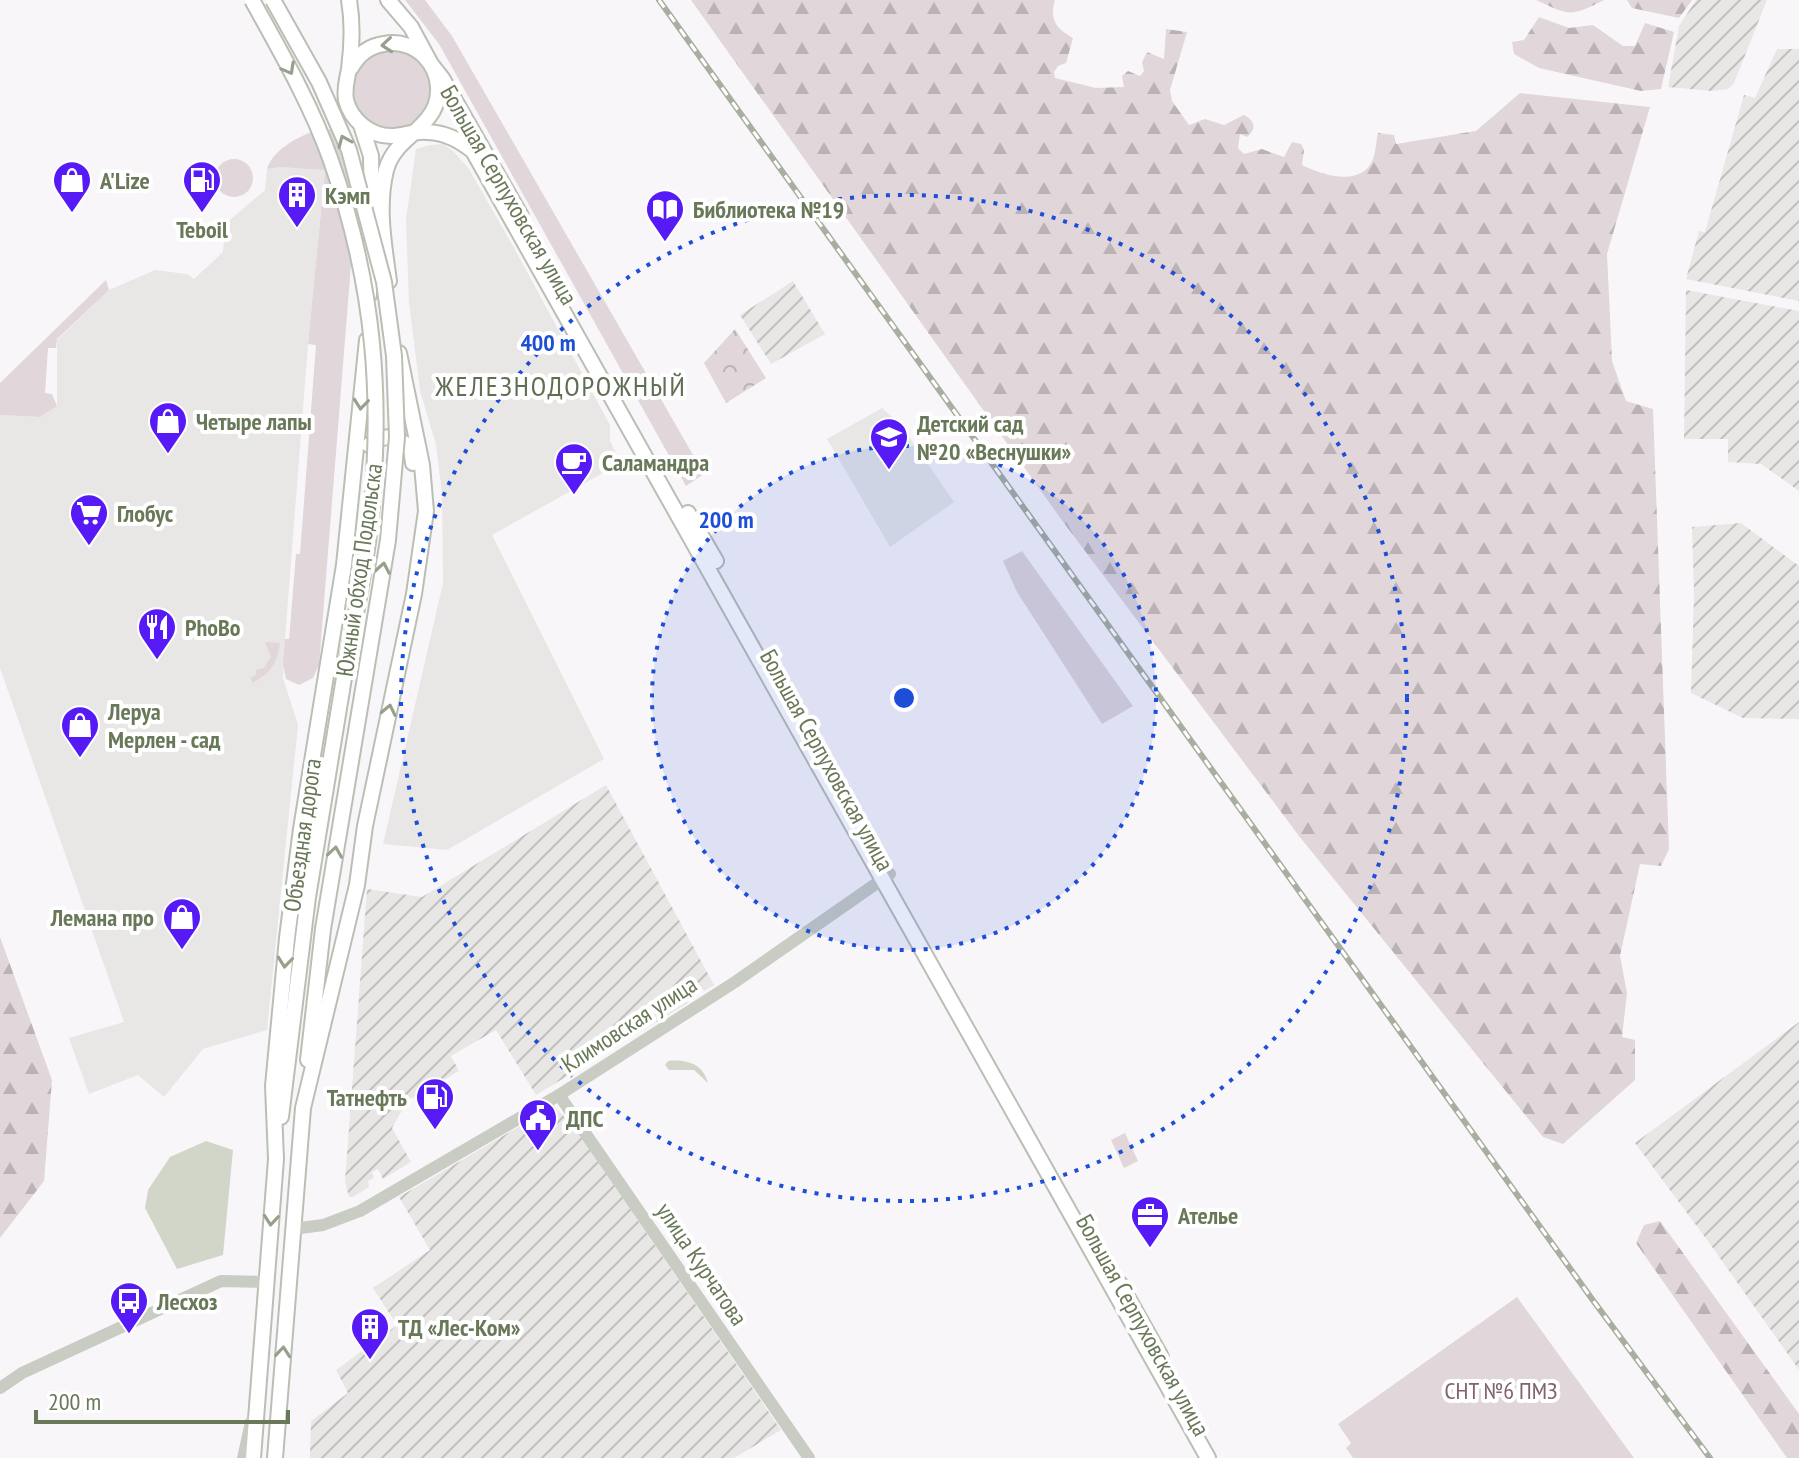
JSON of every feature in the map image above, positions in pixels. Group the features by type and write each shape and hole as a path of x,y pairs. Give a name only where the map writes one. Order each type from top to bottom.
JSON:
{"main road":[{"name":"Южный обход Подольска","path":"252,0 300,87 329,156 362,270 376,376 376,460 369,538 304,927 276,1159"},
{"name":"Южный обход Подольска","path":"273,0 319,82 349,150 384,282 394,356 397,437 388,540 323,929 303,1108"},
{"path":"349,0 353,22 345,95 353,116 370,131 391,136 413,131"},
{"name":"Большая Серпуховская улица","path":"388,0 421,41 431,64 497,174 1208,1458"},
{"path":"275,1458 303,1108 357,885 371,795 414,594 426,511 424,481 401,367 381,228 382,193 392,155 430,117 435,107 438,85 431,64 412,47 387,43 364,52 348,72"},
{"name":"Объездная дорога","path":"253,1458 276,1159 273,1086 287,938 350,513 365,365 372,214 371,156 361,125"},
{"name":"Большая Серпуховская улица","path":"413,131 449,135 473,151 1219,1458"},
{"path":"350,513 363,449 381,437 391,436 411,448 417,507 414,594"}],"street":[{"name":"Климовская улица","path":"293,1229 323,1225 360,1211 559,1095 735,982 887,876"},
{"name":"улица Курчатова","path":"559,1095 809,1458"},
{"path":"0,1388 22,1373 221,1281 265,1282"},
{"path":"243,1458 257,1395"}],"shaded area":[{"path":"1696,0 1767,0 1734,83 1728,89 1712,91 1668,87 1679,26"},
{"path":"1777,49 1799,49 1799,301 1686,279 1699,231 1705,232 1744,95 1755,98"},
{"path":"443,144 469,169 513,246 610,425 610,441 621,463 492,535 604,759 447,850 383,844 443,583 442,494 436,445 420,391 409,302 406,219 416,149"},
{"path":"267,169 325,169 308,344 283,678 298,725 267,1030 203,1049 164,1097 138,1075 89,1094 69,1038 124,1022 0,668 0,415 40,417 57,406 57,340 109,290 155,270 187,274 194,279 223,252 225,224 265,190"},
{"path":"793,281 825,334 771,364 740,315"},
{"path":"1686,290 1799,311 1799,491 1761,464 1728,462 1728,439 1684,439"},
{"name":"Детский сад №20 «Веснушки»","path":"882,408 901,425 954,502 890,547 827,439"},
{"path":"1741,523 1799,566 1799,719 1743,718 1691,693 1694,594 1692,527"},
{"path":"606,785 714,985 704,991 700,986 684,996 688,1003 536,1095 496,1030 451,1056 459,1071 408,1100 392,1128 411,1162 383,1179 378,1169 372,1172 374,1178 368,1181 369,1187 349,1197 345,1181 367,889 422,897"},
{"path":"1799,1022 1799,1370 1635,1143"},
{"path":"668,1061 693,1064 702,1071 708,1083 694,1070 669,1070 665,1065"},
{"path":"554,1106 575,1128 781,1430 734,1458 310,1458 311,1421 348,1393 336,1370 397,1325 373,1288 430,1250 399,1197"},
{"path":"206,1141 233,1150 223,1255 177,1269 145,1208 148,1190 170,1157"}],"green space":[{"path":"405,0 425,0 452,36 704,474 686,486 439,44"},
{"path":"691,0 1055,0 1055,23 1073,38 1066,63 1058,66 1054,72 1055,78 1096,88 1124,87 1122,76 1128,71 1140,76 1144,71 1142,62 1147,52 1164,59 1166,29 1187,32 1170,90 1172,101 1189,125 1205,119 1224,125 1244,115 1253,125 1247,137 1240,134 1238,148 1244,154 1262,149 1284,157 1292,142 1301,144 1304,150 1302,165 1341,177 1360,174 1368,168 1374,156 1378,133 1394,135 1396,144 1476,131 1520,93 1650,107 1607,254 1612,361 1626,401 1653,409 1669,849 1661,866 1640,864 1620,956 1627,993 1622,1037 1635,1040 1635,1080 1563,1144 1543,1137 1299,836 1061,519"},
{"path":"1536,0 1604,0 1577,12 1564,12"},
{"path":"1627,0 1692,0 1679,18 1632,8"},
{"path":"1539,17 1569,28 1593,25 1623,46 1635,46 1645,23 1674,32 1661,89 1641,91 1539,68 1514,54 1512,42 1524,40"},
{"path":"392,49 407,52 420,61 429,74 432,89 429,104 420,117 407,126 392,129 377,126 364,117 355,104 352,89 355,74 364,61 377,52"},
{"path":"324,128 335,131 359,165 319,665 313,678 299,685 286,679 283,664 285,639 289,639 296,554 300,554 316,345 308,344 325,170 267,169 283,148"},
{"path":"234,159 247,165 253,178 247,191 234,197 221,191 215,178 221,165"},
{"path":"106,280 109,290 57,339 56,348 48,348 45,393 52,394 57,406 40,417 0,415 0,383"},
{"path":"735,329 766,378 726,403 704,363"},
{"path":"1022,551 1133,706 1102,724 1017,592 1003,561"},
{"path":"265,642 280,643 277,657 272,667 252,683 251,677 256,675 256,670 264,668 271,657"},
{"path":"0,937 52,1080 44,1181 0,1238"},
{"path":"1125,1133 1138,1161 1124,1168 1111,1140"},
{"path":"1660,1221 1799,1414 1799,1458 1787,1458 1636,1243 1644,1225"},
{"name":"СНТ №6 ПМЗ","path":"1517,1297 1634,1458 1353,1458 1346,1448 1351,1443 1338,1424"}],"railway":[{"path":"659,0 1592,1299 1710,1458"}],"place":[{"name":"A'Lize","path":"72,214"},
{"name":"Teboil","path":"202,214"},
{"name":"Кэмп","path":"297,229"},
{"name":"Библиотека №19","path":"665,243"},
{"name":"Четыре лапы","path":"168,455"},
{"name":"Детский сад №20 «Веснушки»","path":"889,471"},
{"name":"Саламандра","path":"574,496"},
{"name":"Глобус","path":"89,547"},
{"name":"PhoBo","path":"157,661"},
{"name":"Леруа Мерлен - сад","path":"80,759"},
{"name":"Лемана про","path":"182,951"},
{"name":"Татнефть","path":"435,1131"},
{"name":"ДПС","path":"538,1152"},
{"name":"Ателье","path":"1150,1249"},
{"name":"Лесхоз","path":"129,1335"},
{"name":"ТД «Лес-Ком»","path":"370,1361"}],"district":[{"name":"ЖЕЛЕЗНОДОРОЖНЫЙ","path":"561,385"}]}
